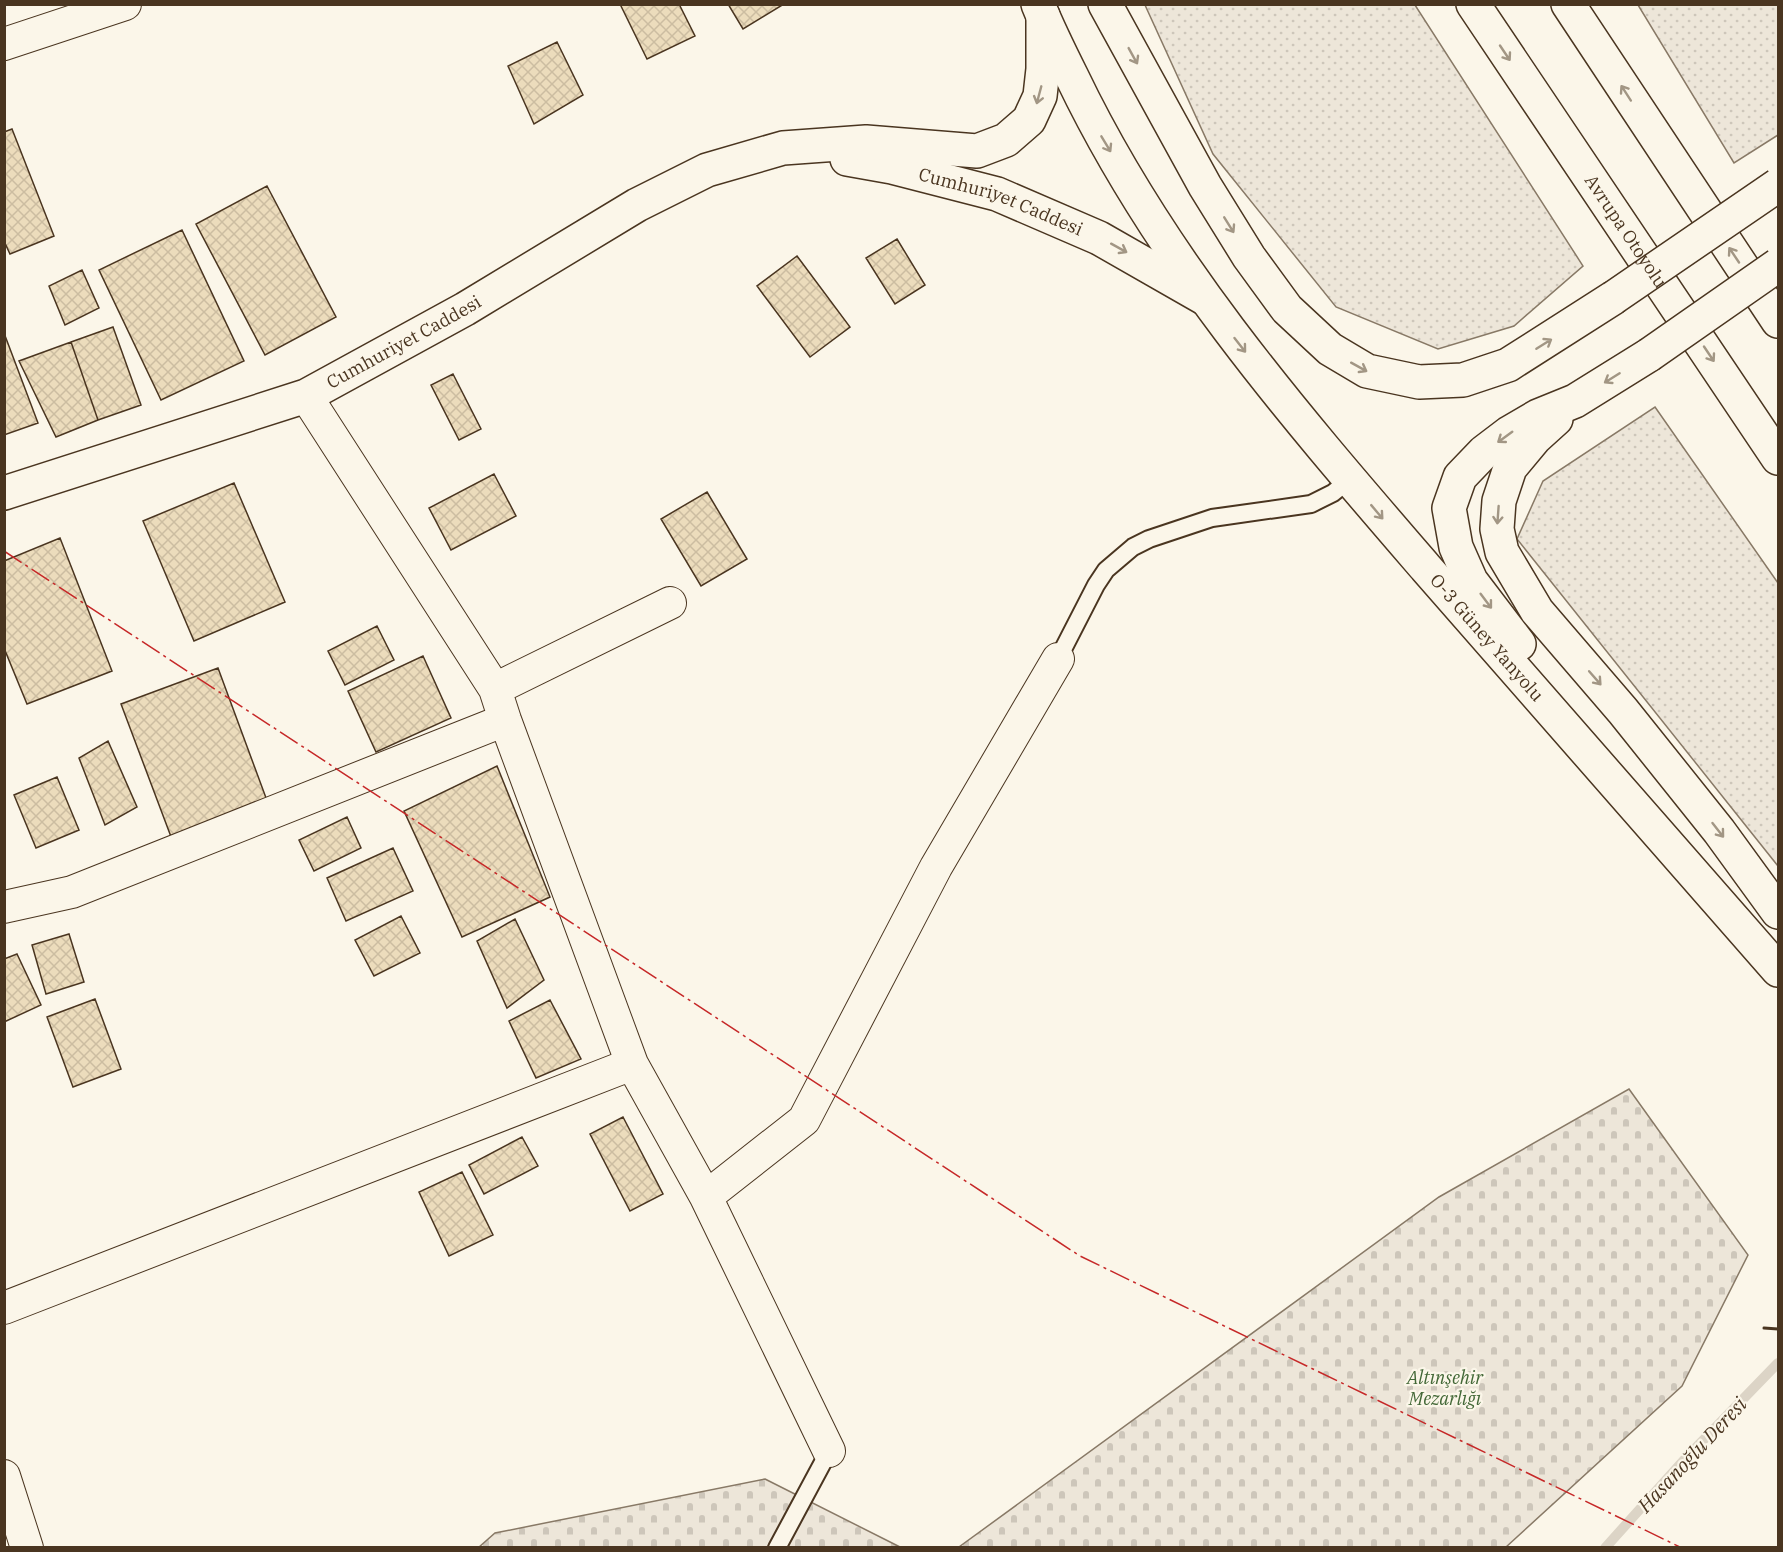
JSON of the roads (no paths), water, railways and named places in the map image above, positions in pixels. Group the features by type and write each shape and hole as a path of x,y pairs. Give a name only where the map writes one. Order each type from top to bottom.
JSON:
{"main road":[{"path":"1105,4 1205,186 1249,257 1287,309 1330,349 1367,371 1419,382 1463,380 1508,365 1613,298 1779,185"},
{"name":"Avrupa Otoyolu","path":"1473,4 1779,458"},
{"path":"1568,4 1779,321"},
{"name":"Cumhuriyet Caddesi","path":"4,493 306,396 465,309 637,205 707,170 783,148 866,142 977,151 1006,140 1029,120 1041,96 1043,69 1041,10"},
{"name":"O-3 Güney Yanyolu","path":"1041,10 1097,128 1146,212 1204,298 1283,400 1350,479 1558,721 1779,970"},
{"name":"Cumhuriyet Caddesi","path":"783,148 892,167 997,194 1100,238 1204,298"},
{"path":"1779,265 1649,355 1575,401 1538,416 1509,433 1484,452 1460,477 1449,508 1456,547 1471,581 1506,627 1779,954"},
{"path":"1575,401 1536,438 1510,468 1499,501 1497,530 1502,552 1537,611 1623,711 1719,831 1779,912"}],"street":[{"path":"4,44 125,4"},
{"path":"306,396 495,689 632,1064 706,1197 829,1451"},
{"path":"495,689 670,603"},
{"path":"706,1197 804,1120 936,867 1058,660"},
{"path":"4,907 72,892 505,720"},
{"path":"4,1308 632,1064"},
{"path":"4,1476 27,1548"}],"lane":[{"path":"1058,660 1096,585 1106,570 1133,547 1149,539 1212,518 1311,504 1333,493 1350,479"},
{"path":"777,1548 829,1451"}],"waterway":[{"name":"Hasanoğlu Deresi","path":"1605,1548 1684,1460 1778,1363"}],"park label":[{"name":"Altınşehir Mezarlığı","path":"1445,1388"}]}
